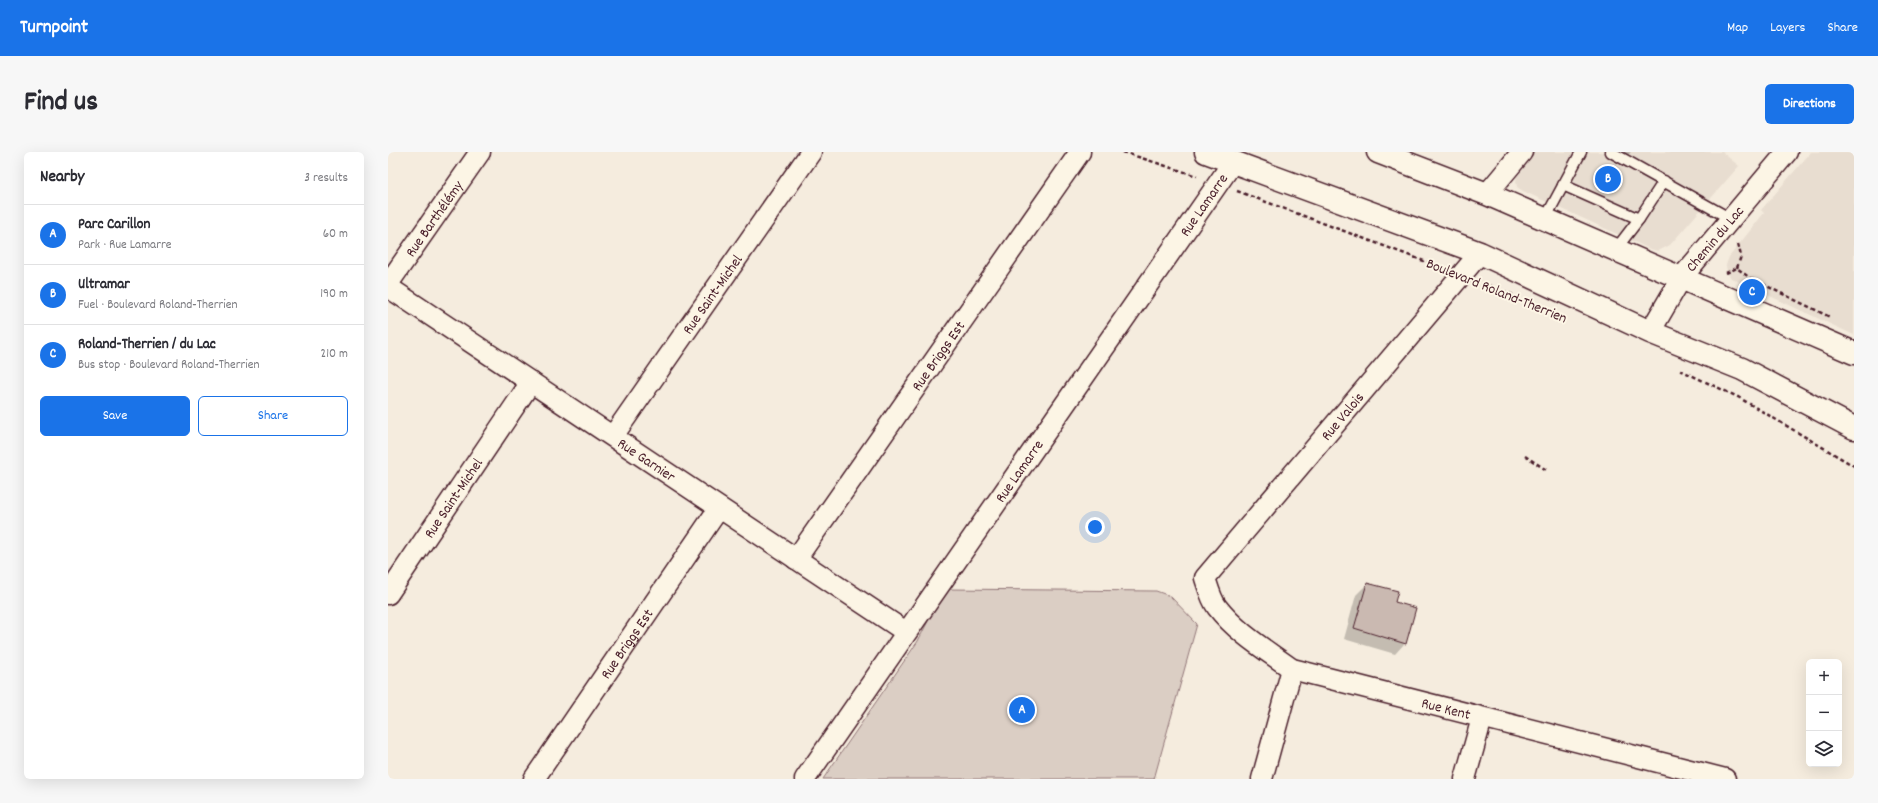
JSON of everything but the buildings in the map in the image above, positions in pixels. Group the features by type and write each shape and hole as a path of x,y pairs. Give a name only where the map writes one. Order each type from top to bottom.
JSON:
{"main road":[{"name":"Boulevard Roland-Therrien","path":"1206,152 1480,253 1650,332 1742,369 1854,428"},
{"path":"1378,152 1487,194 1852,349"}],"street":[{"name":"Rue Barthélémy","path":"388,285 480,152"},
{"name":"Rue Saint-Michel","path":"613,436 811,152"},
{"name":"Rue Briggs Est","path":"796,559 1080,152"},
{"path":"1487,194 1522,152"},
{"name":"Chemin du Lac","path":"1650,332 1682,277 1788,152"},
{"name":"Rue Lamarre","path":"805,779 1233,162"},
{"name":"Rue Valois","path":"1205,578 1480,253"},
{"name":"Rue Garnier","path":"388,285 906,632"},
{"name":"Rue Saint-Michel","path":"388,594 531,382"},
{"name":"Rue Briggs Est","path":"534,779 719,508"},
{"name":"Rue Kent","path":"1205,578 1217,606 1242,633 1292,669 1482,718 1689,775 1725,779"},
{"path":"1262,779 1292,669"},
{"path":"1465,779 1482,718"}],"lane":[{"path":"1545,219 1581,152"},
{"path":"1611,152 1731,219"},
{"path":"1616,249 1640,219 1664,181"},
{"path":"1563,185 1640,219"}],"path":[{"name":"Boulevard Roland-Therrien","path":"1123,152 1218,184 1515,295"},
{"path":"1721,274 1737,268 1750,278 1833,318"},
{"path":"1679,370 1738,396 1854,466"},
{"path":"1525,456 1548,471"}],"shaded area":[{"path":"1534,152 1722,152 1739,166 1670,245 1658,251 1650,249 1517,187 1517,173"},
{"path":"1811,152 1854,152 1854,335 1731,278 1727,272 1726,265 1729,257 1764,213 1761,210"},
{"path":"949,589 1156,591 1170,596 1197,624 1154,779 823,779 918,641 936,605"}],"place":[{"name":"Ultramar","path":"1608,179"},
{"name":"Roland-Therrien / du Lac","path":"1752,292"},
{"name":"Parc Carillon","path":"1022,710"}]}
